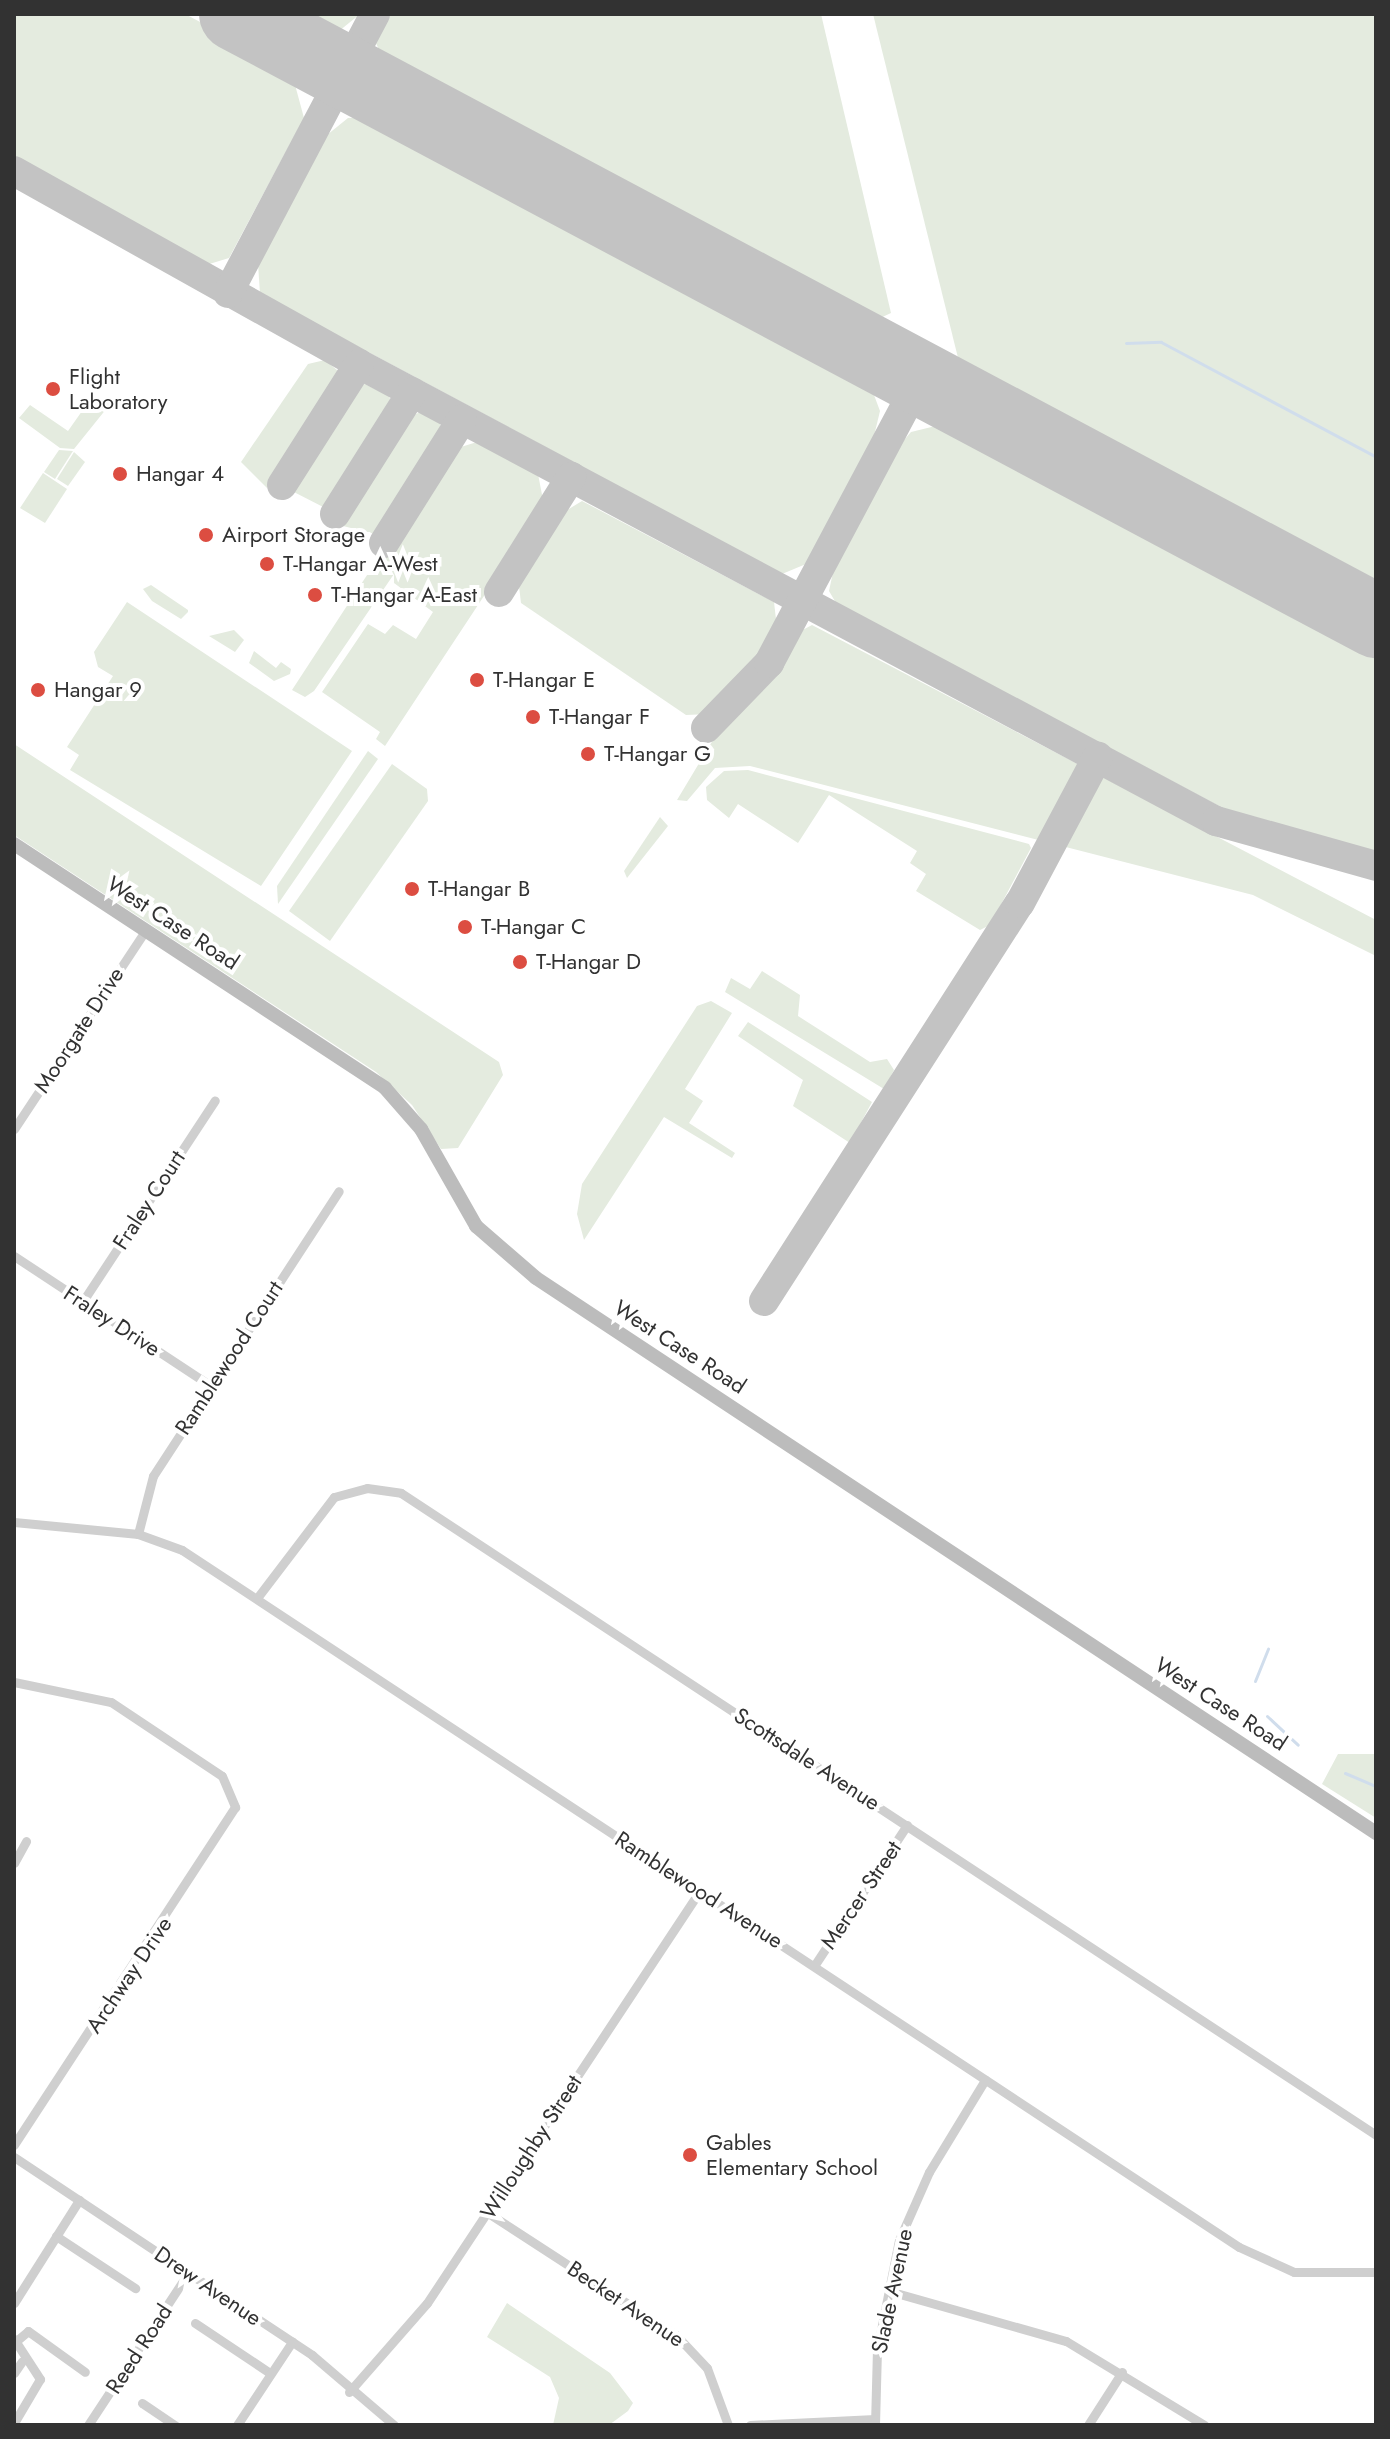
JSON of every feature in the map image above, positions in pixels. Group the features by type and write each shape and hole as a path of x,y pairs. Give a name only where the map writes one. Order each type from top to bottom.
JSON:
{"main road":[{"name":"West Case Road","path":"14,844 395,1097 476,1226 527,1272 1376,1833"}],"street":[{"name":"Moorgate Drive","path":"14,1129 145,931"},
{"name":"Fraley Court","path":"83,1301 215,1100"},
{"name":"Ramblewood Court","path":"138,1534 153,1476 339,1191"},
{"name":"Fraley Drive","path":"14,1256 211,1386"},
{"name":"Scottsdale Avenue","path":"257,1598 334,1497 367,1488 401,1493 1376,2135"},
{"name":"Ramblewood Avenue","path":"14,1522 138,1534 182,1550 1263,2260 1322,2276 1376,2272"},
{"name":"Archway Drive","path":"14,1682 111,1702 222,1776 234,1800 222,1837 14,2145"},
{"name":"Mercer Street","path":"814,1966 907,1825"},
{"path":"14,1863 26,1841"},
{"name":"Willoughby Street","path":"349,2392 427,2303 700,1891"},
{"name":"Slade Avenue","path":"875,2422 889,2291 899,2240 929,2172 985,2080"},
{"name":"Drew Avenue","path":"14,2157 292,2342 349,2392 394,2425"},
{"path":"14,2303 79,2200"},
{"name":"Becket Avenue","path":"488,2213 676,2335 707,2368 728,2425"},
{"path":"56,2236 135,2288"},
{"name":"Reed Road","path":"88,2425 189,2272"},
{"path":"889,2291 1040,2331 1122,2372 1204,2425"},
{"path":"195,2323 270,2373"},
{"path":"14,2423 40,2379 22,2361 14,2341 28,2331 85,2372"},
{"path":"237,2425 292,2342"},
{"path":"14,2373 22,2361"},
{"path":"1088,2425 1122,2372"},
{"path":"142,2403 175,2425"},
{"path":"750,2425 875,2422"}],"shaded area":[{"path":"14,14 185,14 291,70 304,118 229,258 206,265 14,156"},
{"path":"293,14 360,14 333,36"},
{"path":"389,14 821,14 891,313 876,320 384,62 376,43"},
{"path":"873,14 1376,14 1376,591 961,370"},
{"path":"379,117 868,379 880,411 873,440 806,564 782,574 260,294 258,263 322,139 348,118"},
{"path":"325,360 337,370 337,386 267,488 241,462 308,364"},
{"path":"365,384 389,396 394,410 331,511 288,489 351,390"},
{"path":"94,394 111,403 74,449 60,448 19,418 30,405 68,431"},
{"path":"420,412 440,423 443,442 383,536 343,526 339,518 402,421"},
{"path":"952,422 1376,649 1376,851 1234,814 836,603 829,591 833,572 898,447 911,432"},
{"path":"477,442 538,474 544,505 385,746 376,739 380,732 322,692 368,624 385,634 393,625 416,639 433,612 394,583 394,574 314,691 305,697 292,690 448,451"},
{"path":"59,450 73,451 55,479 44,472"},
{"path":"74,452 85,462 68,486 57,479"},
{"path":"43,473 67,489 45,523 20,508"},
{"path":"582,501 774,602 777,628 761,659 709,714 686,715 521,603 518,578 559,515"},
{"path":"151,585 188,612 181,619 152,601 143,589"},
{"path":"127,602 352,751 261,886 70,770 79,755 67,747 113,676 98,667 94,652"},
{"path":"812,625 1376,920 1376,956 1253,895 750,766 715,768 687,801 677,800 716,735 774,674 797,633"},
{"path":"234,630 244,640 235,652 209,636"},
{"path":"254,651 276,668 281,662 291,669 290,674 274,681 249,663"},
{"path":"14,744 499,1062 503,1075 458,1148 441,1149 412,1105 376,1072 14,835"},
{"path":"368,751 378,759 278,904 277,886"},
{"path":"392,764 427,789 428,801 330,941 289,911"},
{"path":"748,770 1029,844 1031,848 990,925 980,930 916,891 926,874 910,863 917,851 829,795 798,843 738,804 729,818 707,800 706,787 724,771"},
{"path":"660,817 668,826 627,878 624,871"},
{"path":"762,971 800,995 798,1016 870,1062 887,1059 894,1070 884,1089 725,992 731,978 750,989"},
{"path":"711,1001 732,1013 685,1089 703,1101 689,1123 735,1153 732,1158 664,1117 584,1240 577,1214 582,1184 697,1006"},
{"path":"748,1022 872,1102 850,1143 793,1106 803,1080 738,1036"},
{"path":"1338,1754 1376,1754 1376,1818 1322,1784"},
{"path":"507,2303 610,2373 633,2403 628,2411 609,2425 553,2425 559,2398 550,2377 487,2337"}],"waterway":[{"path":"1126,343 1161,342 1376,457"},
{"path":"1255,1681 1268,1648"},
{"path":"1267,1716 1298,1745"},
{"path":"1345,1773 1376,1786"}],"taxiway":[{"path":"228,293 375,14"},
{"path":"14,171 359,364 1216,821 1376,866"},
{"path":"282,485 359,364"},
{"path":"706,728 769,663 920,379"},
{"path":"335,514 412,392"},
{"path":"384,543 462,419"},
{"path":"499,592 571,477"},
{"path":"764,1301 1020,903 1098,756"}],"runway":[{"path":"236,14 1376,621"}],"place":[{"name":"Flight Laboratory","path":"53,389"},
{"name":"Hangar 4","path":"120,474"},
{"name":"Airport Storage","path":"206,535"},
{"name":"T-Hangar A-West","path":"267,564"},
{"name":"T-Hangar A-East","path":"315,595"},
{"name":"T-Hangar E","path":"477,680"},
{"name":"Hangar 9","path":"38,690"},
{"name":"T-Hangar F","path":"533,717"},
{"name":"T-Hangar G","path":"588,754"},
{"name":"T-Hangar B","path":"412,889"},
{"name":"T-Hangar C","path":"465,927"},
{"name":"T-Hangar D","path":"520,962"},
{"name":"Gables Elementary School","path":"690,2155"}]}
